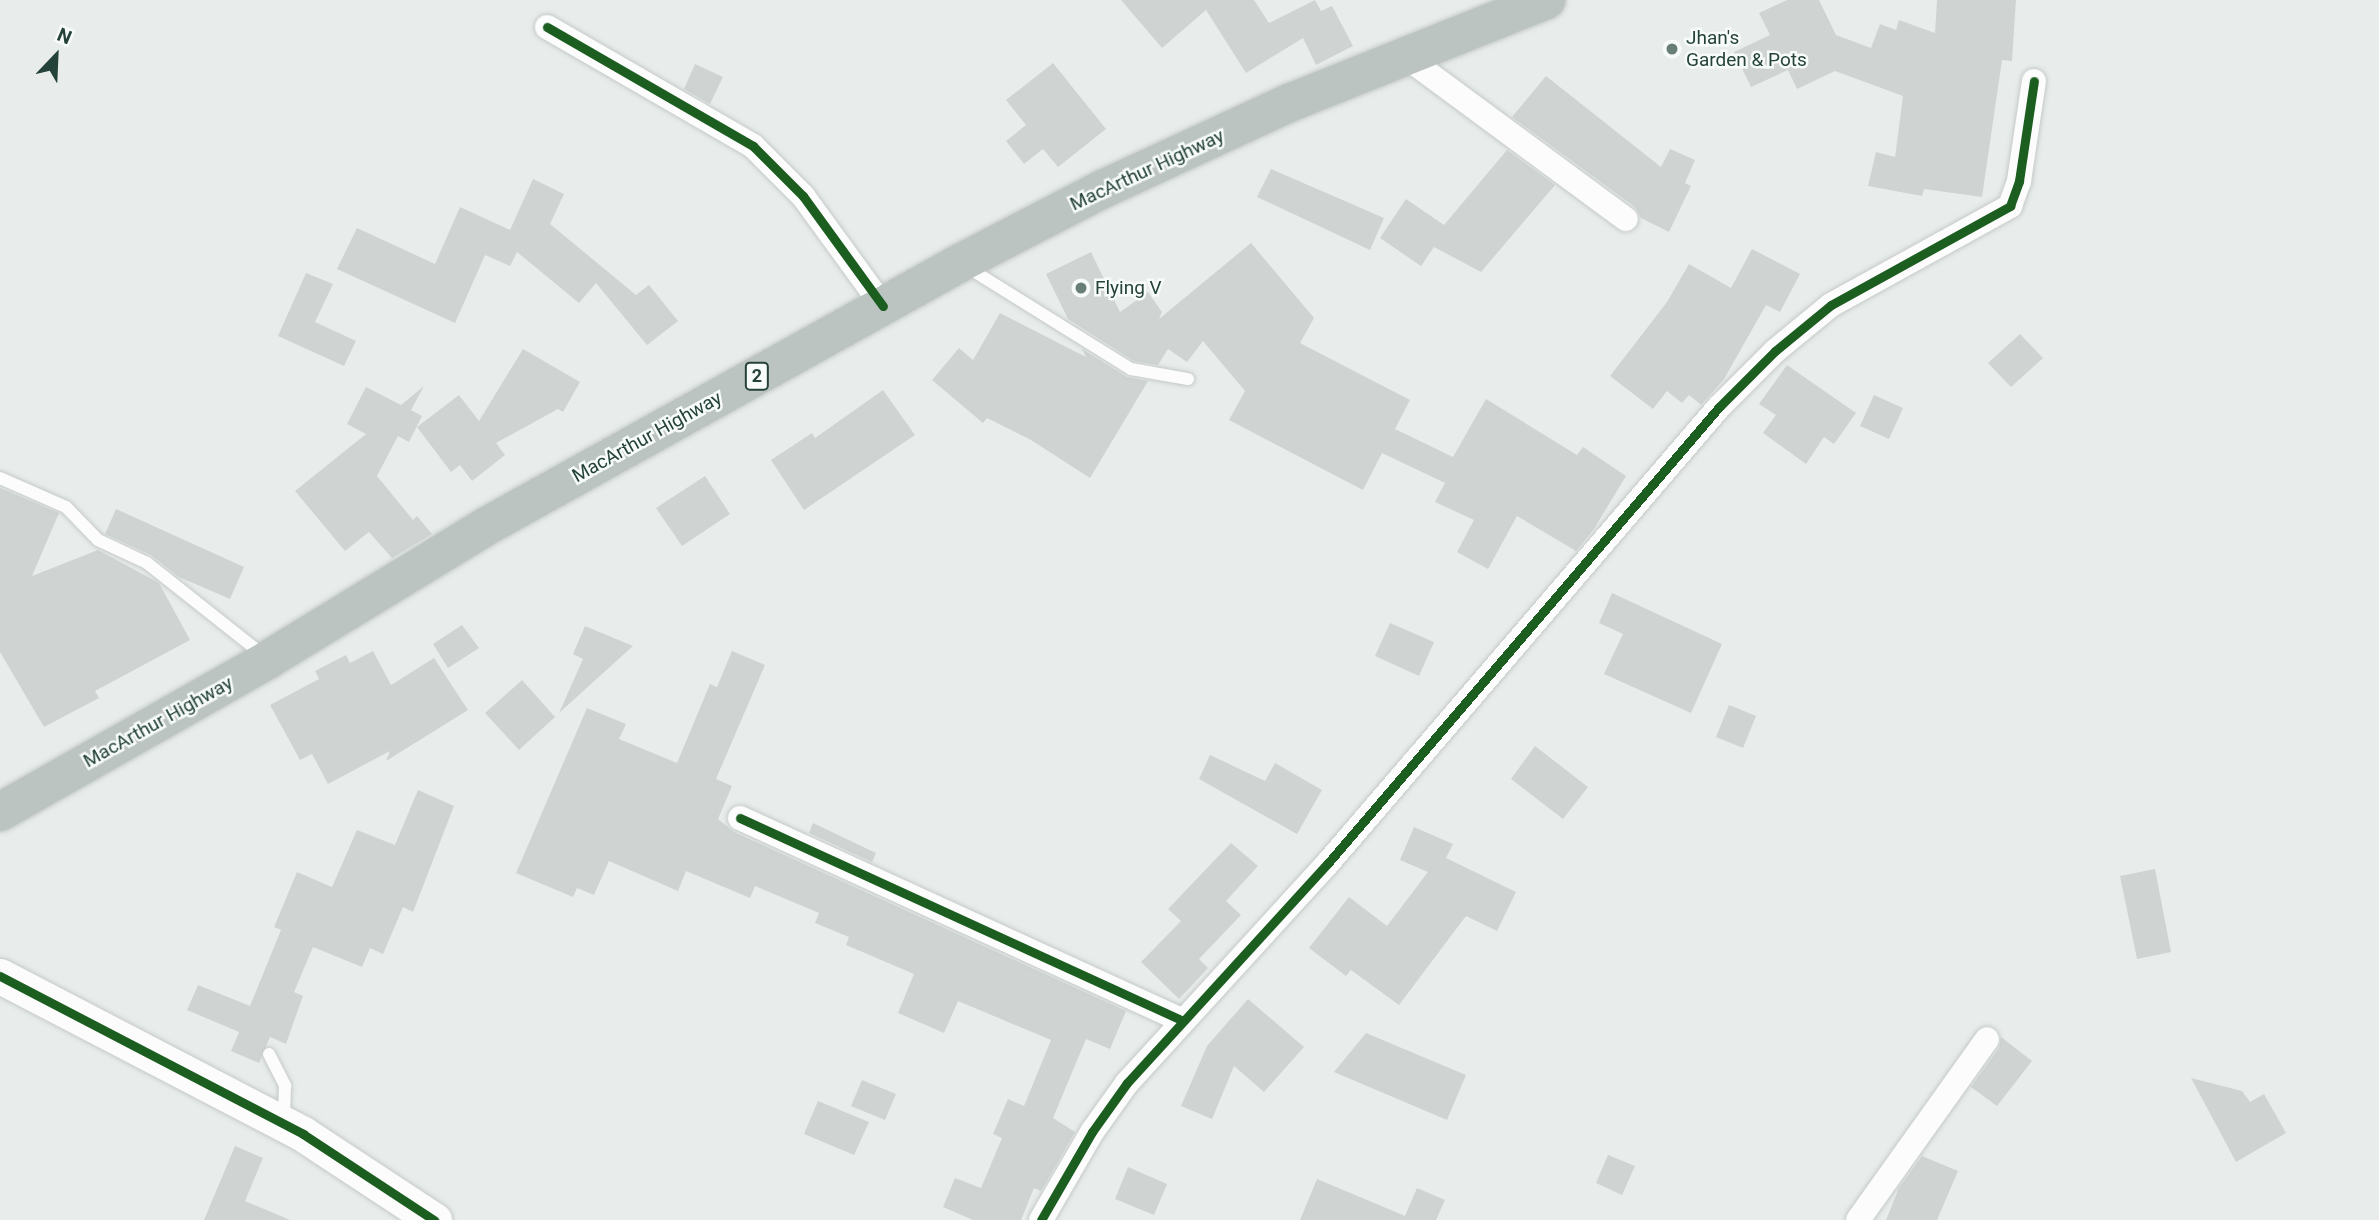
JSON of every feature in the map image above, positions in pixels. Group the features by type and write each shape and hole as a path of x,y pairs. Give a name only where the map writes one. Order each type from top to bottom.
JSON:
{"highway":[{"name":"MacArthur Highway","path":"0,812 269,659 485,527 960,263 1153,166 1289,103 1546,0"}],"street":[{"path":"547,27 753,146 803,196 883,306"},
{"path":"1406,57 1626,219"},
{"path":"1041,1220 1092,1132 1181,1020 1328,863 1719,407 1774,351 1831,304 2010,206 2019,181 2034,81"},
{"path":"740,818 1181,1020"},
{"path":"0,976 284,1123 420,1216"},
{"path":"1858,1220 1987,1039"}],"lane":[{"path":"960,263 1131,369 1188,379"},
{"path":"0,478 66,507 98,540 147,563 269,659"},
{"path":"270,1054 285,1086 284,1123"}],"building":[{"path":"1121,0 1254,0 1269,23 1315,0 1321,11 1332,6 1353,46 1316,65 1303,38 1246,73 1206,10 1162,48"},
{"path":"1787,0 1819,0 1836,35 1871,48 1880,24 1896,30 1899,20 1935,33 1937,0 2016,0 2012,61 2002,60 1982,197 1924,189 1922,196 1868,186 1876,152 1895,157 1903,96 1835,71 1797,89 1788,70 1751,87 1734,52 1770,35 1759,13"},
{"path":"1053,63 1106,129 1058,167 1043,149 1024,164 1006,141 1026,125 1006,100"},
{"path":"695,64 723,77 710,104 684,89"},
{"path":"1546,76 1661,167 1670,149 1695,160 1685,183 1691,186 1669,232 1641,218 1635,207 1512,117"},
{"path":"1507,150 1555,185 1481,272 1434,247 1421,266 1380,238 1406,199 1444,225"},
{"path":"1271,169 1384,218 1370,250 1257,197"},
{"path":"533,179 564,194 550,224 636,295 649,285 678,321 647,345 596,283 579,303 517,252 510,266 485,255 455,323 337,269 357,228 435,264 460,207 510,230"},
{"path":"1251,243 1314,318 1300,343 1410,400 1395,429 1453,457 1486,399 1577,455 1583,447 1626,476 1594,529 1576,551 1517,516 1488,569 1457,552 1474,520 1435,502 1445,483 1382,453 1363,490 1229,420 1245,391 1203,341 1187,362 1168,349 1158,365 1134,361 1068,319 1046,274 1091,252 1120,312 1148,292 1162,312 1159,319"},
{"path":"1752,249 1800,274 1780,312 1766,305 1724,379 1701,405 1689,395 1682,403 1667,391 1653,409 1610,376 1667,302 1689,264 1731,288"},
{"path":"306,273 333,284 315,322 356,341 344,366 278,336"},
{"path":"1000,313 1086,357 1082,349 1127,377 1148,381 1090,478 1031,440 987,418 983,423 932,380 959,348 973,360"},
{"path":"2020,334 2043,358 2011,387 1988,363"},
{"path":"523,349 580,382 563,412 558,409 496,443 505,455 472,481 460,465 451,472 417,427 459,395 479,421"},
{"path":"1787,365 1856,413 1834,444 1824,437 1806,464 1763,433 1776,415 1759,404"},
{"path":"424,386 411,410 422,416 409,442 398,436 377,476 413,520 417,516 432,534 392,558 369,532 345,551 295,491 366,434 347,424 366,387 401,405"},
{"path":"883,390 915,435 804,510 771,460 812,433 815,438"},
{"path":"1874,395 1903,408 1889,439 1860,426"},
{"path":"705,476 730,514 682,546 656,508"},
{"path":"0,488 59,513 32,576 98,550 159,583 190,640 95,691 99,698 44,727 0,652"},
{"path":"116,509 244,567 230,599 179,577 151,555 105,534"},
{"path":"1612,593 1722,644 1691,713 1604,674 1623,634 1599,623"},
{"path":"1390,623 1434,642 1419,676 1375,656"},
{"path":"462,625 479,648 448,668 433,644"},
{"path":"585,626 633,646 559,713 583,659 573,654"},
{"path":"373,651 391,685 434,658 468,710 386,761 390,751 328,784 312,754 300,760 270,705 319,679 315,671 346,655 350,663"},
{"path":"732,651 765,665 716,779 732,786 718,819 734,832 1126,1011 1110,1049 1086,1039 1053,1118 1075,1132 1041,1191 1034,1188 1021,1220 973,1220 943,1207 955,1178 981,1188 1002,1138 993,1134 1008,1099 1024,1106 1051,1040 958,1001 944,1033 898,1013 914,974 846,945 849,937 815,923 819,913 755,886 750,898 686,871 678,891 609,861 594,895 577,888 573,897 516,873 587,708 626,724 619,739 677,763 710,684 717,687"},
{"path":"522,680 555,717 519,750 485,713"},
{"path":"1729,705 1756,716 1743,748 1716,737"},
{"path":"1535,746 1588,787 1563,819 1511,779"},
{"path":"1210,755 1265,781 1275,763 1322,790 1297,834 1199,779"},
{"path":"418,790 454,806 413,912 403,907 383,954 370,948 362,967 313,947 294,992 303,996 286,1044 270,1037 259,1063 231,1051 239,1032 187,1010 198,985 250,1006 281,930 274,927 297,872 332,887 357,830 395,845"},
{"path":"813,823 876,853 872,862 809,833"},
{"path":"1414,827 1453,844 1446,858 1516,892 1497,931 1466,916 1399,1005 1351,970 1346,976 1309,948 1349,897 1387,926 1428,872 1400,860"},
{"path":"1231,843 1258,866 1226,901 1241,915 1199,959 1208,968 1179,999 1141,962 1181,921 1168,909"},
{"path":"2155,869 2171,952 2137,959 2120,876"},
{"path":"1248,999 1304,1047 1264,1092 1234,1066 1212,1119 1181,1106 1207,1046"},
{"path":"1366,1033 1466,1075 1447,1120 1334,1072"},
{"path":"2001,1037 2032,1061 1997,1106 1971,1087 1999,1048"},
{"path":"2191,1078 2242,1091 2250,1102 2264,1094 2286,1133 2236,1162"},
{"path":"862,1080 896,1094 885,1120 851,1106"},
{"path":"818,1101 869,1122 854,1155 804,1134"},
{"path":"235,1146 263,1158 245,1201 290,1220 204,1220"},
{"path":"1608,1155 1635,1166 1622,1195 1596,1183"},
{"path":"1922,1156 1958,1171 1937,1220 1886,1220 1899,1188"},
{"path":"1128,1167 1167,1184 1154,1215 1115,1199"},
{"path":"1317,1179 1405,1216 1417,1188 1445,1200 1436,1220 1300,1220"}],"cycle path":[{"path":"547,27 753,146 803,196 883,306"},
{"path":"1041,1220 1092,1132 1127,1083 1328,863 1719,407 1775,351 1831,305 2010,206 2019,181 2034,81"},
{"path":"740,818 1181,1020"},
{"path":"0,976 303,1134 434,1220"}],"place":[{"name":"Jhan's Garden & Pots","path":"1672,49"},
{"name":"Flying V","path":"1081,288"}]}
